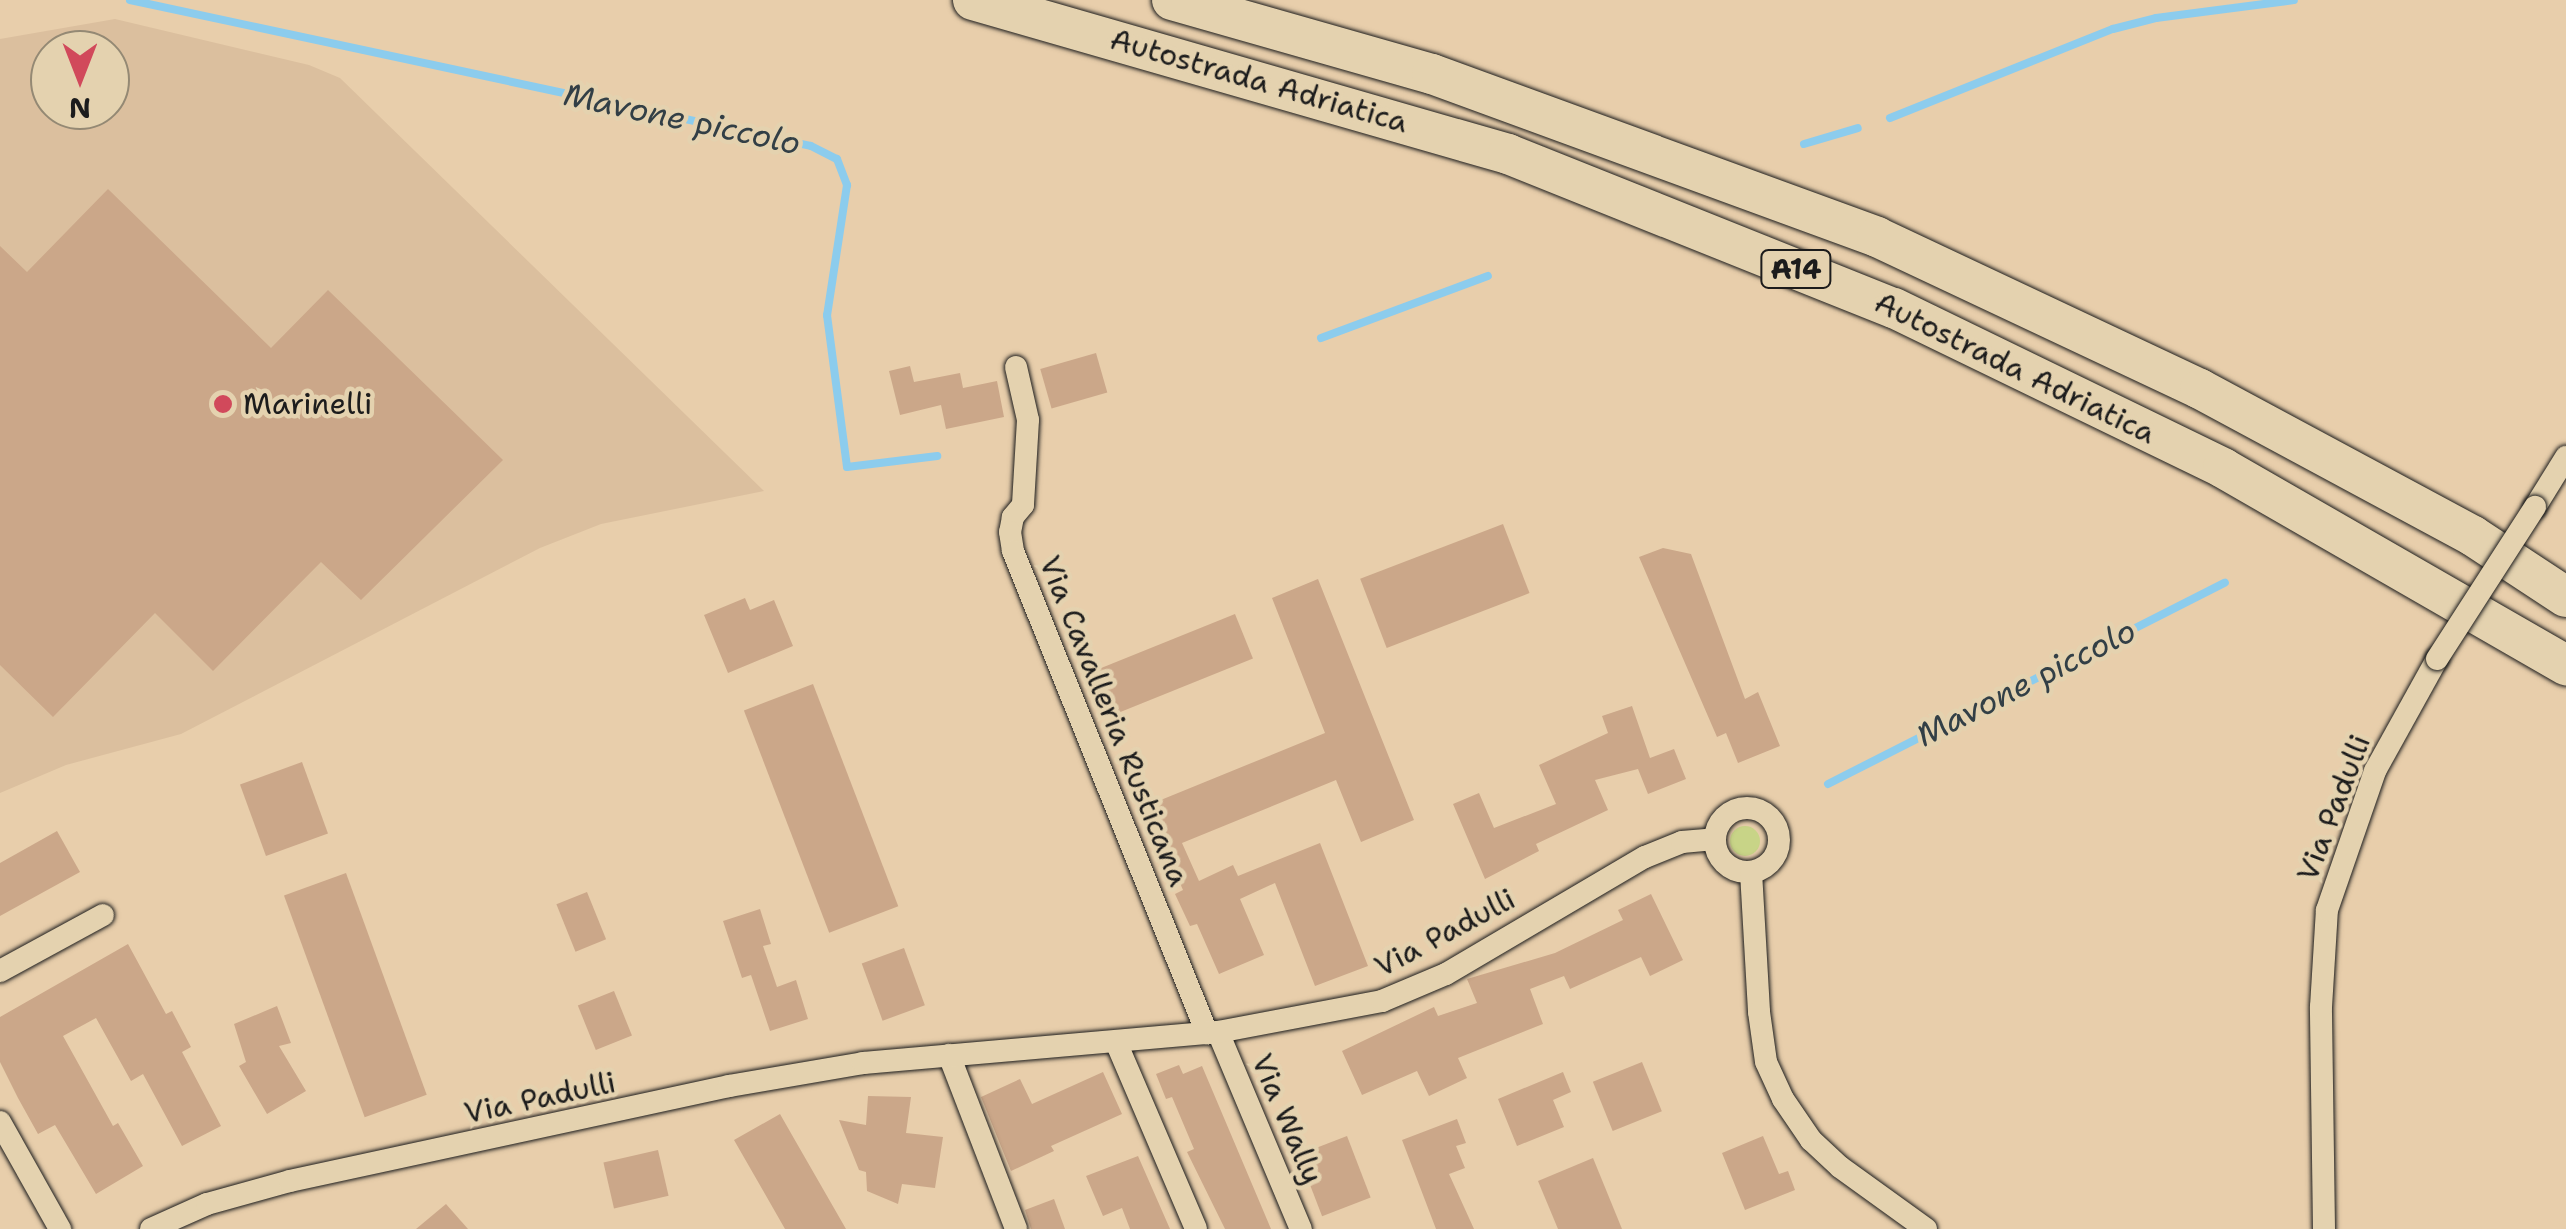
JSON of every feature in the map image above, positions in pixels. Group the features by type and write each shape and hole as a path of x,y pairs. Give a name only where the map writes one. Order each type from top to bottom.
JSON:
{"highway":[{"name":"Autostrada Adriatica","path":"973,0 1508,154 1894,308 2223,468 2566,665"},
{"name":"Autostrada Adriatica","path":"1172,0 1432,74 1877,237 2200,389 2473,536 2566,596"}],"street":[{"name":"Via Cavalleria Rusticana","path":"1016,367 1028,420 1023,506 1013,517 1010,532 1014,552 1212,1033"},
{"name":"Via Padulli","path":"2324,1229 2320,1008 2327,910 2375,771 2437,659 2566,457"},
{"path":"1751,808 1766,815 1776,828 1778,848 1768,864 1751,872 1730,867 1716,850 1714,839 1721,821 1736,810 1751,808"},
{"name":"Via Padulli","path":"152,1229 207,1204 366,1163 730,1086 862,1064 1212,1033 1382,1001 1446,974 1645,858 1682,842 1714,839"},
{"path":"1751,872 1759,1012 1766,1062 1783,1099 1811,1140 1926,1229"},
{"path":"0,971 103,915"},
{"name":"Via Wally","path":"1212,1033 1301,1229"},
{"path":"1116,1042 1196,1229"},
{"path":"949,1055 1016,1229"},
{"path":"0,1122 60,1229"}],"shaded area":[{"path":"115,19 309,65 340,78 764,491 601,524 540,548 181,734 66,765 0,793 0,39 30,34 30,130 130,130 130,30 52,30"}],"green space":[{"path":"1745,826 1759,835 1760,841 1751,855 1745,856 1731,847 1730,841 1739,827"}],"building":[{"name":"Marinelli","path":"108,189 271,348 328,290 503,460 361,600 321,562 213,671 155,613 53,717 0,665 0,246 27,272"},
{"path":"1096,353 1107,392 1052,408 1040,369"},
{"path":"910,366 914,382 960,373 963,388 997,381 1004,417 946,429 941,405 900,415 889,371"},
{"path":"1503,524 1530,593 1387,648 1360,579"},
{"path":"1663,548 1691,554 1745,699 1758,692 1780,746 1738,763 1726,733 1717,737 1639,557"},
{"path":"1318,579 1414,820 1361,842 1336,780 1182,843 1199,881 1233,865 1238,876 1320,843 1368,966 1315,986 1275,883 1240,899 1264,955 1219,974 1197,924 1190,926 1175,894 1183,890 1161,841 1166,839 1151,804 1325,733 1272,598"},
{"path":"745,598 750,610 774,600 793,646 728,673 704,615"},
{"path":"1235,614 1253,659 1111,716 1093,671"},
{"path":"813,684 898,906 829,933 744,711"},
{"path":"1632,706 1650,758 1674,749 1686,779 1648,794 1638,769 1595,780 1608,810 1536,844 1539,851 1485,879 1453,804 1479,793 1494,828 1556,804 1539,765 1608,733 1602,716"},
{"path":"302,762 328,833 266,856 240,785"},
{"path":"57,831 80,872 0,916 0,863"},
{"path":"346,873 427,1095 365,1117 284,896"},
{"path":"587,892 606,939 576,952 556,904"},
{"path":"1651,894 1683,960 1650,976 1641,957 1570,989 1564,976 1530,989 1543,1024 1458,1058 1467,1078 1429,1096 1417,1071 1362,1095 1342,1051 1434,1007 1438,1016 1477,1003 1467,979 1555,953 1623,920 1618,910"},
{"path":"760,909 771,944 763,946 777,987 796,980 808,1019 770,1031 751,975 742,978 723,921"},
{"path":"128,944 166,1014 172,1011 191,1047 182,1052 221,1126 182,1146 143,1074 131,1081 96,1018 63,1036 113,1126 118,1123 143,1166 96,1194 55,1125 38,1134 18,1098 0,1062 0,1017"},
{"path":"904,948 925,1005 883,1021 862,963"},
{"path":"614,991 632,1036 596,1050 578,1006"},
{"path":"277,1006 291,1043 279,1046 306,1091 267,1114 239,1066 246,1062 234,1024"},
{"path":"1642,1062 1662,1111 1613,1131 1593,1082"},
{"path":"1179,1065 1183,1074 1202,1066 1271,1229 1225,1229 1187,1152 1194,1149 1172,1097 1166,1099 1156,1074"},
{"path":"1103,1072 1122,1114 1051,1146 1054,1151 1011,1171 981,1097 1020,1079 1032,1104"},
{"path":"1563,1072 1571,1092 1553,1100 1564,1127 1517,1146 1498,1099"},
{"path":"868,1096 911,1097 906,1133 943,1137 935,1188 902,1184 898,1204 867,1191 866,1172 859,1170 839,1120 866,1125"},
{"path":"780,1114 846,1229 785,1229 734,1140"},
{"path":"1457,1119 1466,1143 1456,1146 1465,1168 1449,1174 1474,1229 1436,1229 1402,1140"},
{"path":"1347,1136 1371,1198 1322,1216 1298,1155"},
{"path":"1763,1136 1779,1174 1788,1171 1795,1190 1745,1210 1722,1153"},
{"path":"658,1150 669,1196 614,1208 603,1163"},
{"path":"1138,1156 1170,1229 1130,1229 1122,1208 1103,1216 1086,1176"},
{"path":"1593,1158 1622,1229 1558,1229 1538,1181"},
{"path":"1054,1199 1065,1229 1031,1229 1025,1210"},
{"path":"446,1204 468,1229 416,1229"}],"waterway":[{"name":"Mavone piccolo","path":"130,0 811,146 837,159 847,185 827,315 847,467 937,456"},
{"name":"Mavone piccolo","path":"1890,118 2113,29 2156,18 2294,0"},
{"name":"Mavone piccolo","path":"1804,144 1858,128"},
{"name":"Mavone piccolo","path":"1321,338 1488,276"},
{"name":"Mavone piccolo","path":"1828,784 2225,583"}],"place":[{"name":"Marinelli","path":"223,404"}]}
